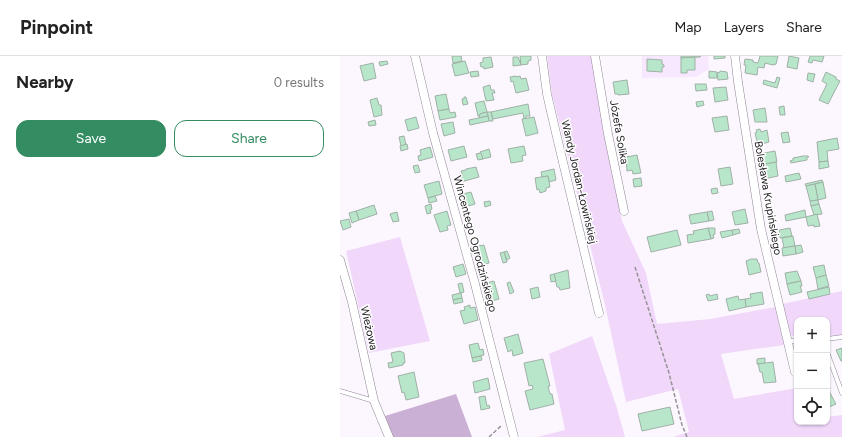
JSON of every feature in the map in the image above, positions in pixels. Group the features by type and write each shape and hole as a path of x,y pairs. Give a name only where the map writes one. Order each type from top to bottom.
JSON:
{"street":[{"name":"Wincentego Ogrodzińskiego","path":"415,56 433,133 475,284 514,437"},
{"name":"Wandy Jordan-Łowińskiej","path":"542,56 547,94 599,313"},
{"name":"Józefa Solika","path":"595,56 609,141 624,211"},
{"name":"Bolesława Krupińskiego","path":"735,56 758,211 769,269 794,368"},
{"name":"Wieżowa","path":"340,260 352,302 374,401 389,437"}],"lane":[{"path":"830,339 842,338"},
{"path":"788,342 794,341"},
{"path":"827,353 842,393"},
{"path":"340,392 374,401"}],"path":[{"path":"635,267 669,373 682,425 687,437"},
{"path":"489,437 509,418"}],"shaded area":[{"path":"547,56 591,56 613,181 622,221 646,273 657,324 710,319 775,307 784,345 721,354 734,399 794,389 794,425 830,425 830,417 842,415 842,437 673,437 689,432 678,389 626,402 605,305 552,94"},
{"path":"642,56 708,56 709,69 696,77 642,78"},
{"path":"400,237 430,341 369,353 346,251"},
{"path":"842,291 842,335 830,336 830,317 794,317 794,337 789,334 782,304"},
{"path":"592,336 616,405 625,437 537,437 565,430 549,354"},
{"path":"456,394 472,437 393,437 385,416"}],"building":[{"path":"452,56 461,56 462,61 453,63"},
{"path":"520,56 531,56 531,60 528,61 528,64 521,65"},
{"path":"681,56 701,56 681,58"},
{"path":"714,56 725,56 725,58 714,59"},
{"path":"760,56 778,56 776,64 773,65 765,63 764,68 758,67 757,75 745,73 745,59 753,60 753,62 758,63"},
{"path":"789,56 799,58 797,69 787,67"},
{"path":"810,56 824,56 822,62 813,60 812,63 808,62"},
{"path":"491,57 493,67 484,69 484,67 481,67 480,63 483,62 483,58"},
{"path":"513,57 518,57 521,65 513,66"},
{"path":"695,57 695,70 687,70 687,73 681,73 681,58"},
{"path":"647,59 662,60 664,67 662,67 662,72 647,71"},
{"path":"387,61 388,64 380,66 379,62"},
{"path":"465,61 469,73 455,76 452,64"},
{"path":"373,63 376,78 364,81 360,66"},
{"path":"478,71 479,76 471,77 470,72"},
{"path":"709,71 717,72 717,78 709,78"},
{"path":"720,71 727,72 728,79 718,80 717,73"},
{"path":"826,72 836,77 836,79 840,81 828,104 819,100 827,84 822,81"},
{"path":"808,73 815,74 813,82 807,80"},
{"path":"520,76 521,79 526,78 529,90 516,93 513,81 511,82 510,77"},
{"path":"777,77 780,78 777,88 763,84 764,80 775,83"},
{"path":"627,80 629,94 615,94 613,82"},
{"path":"695,84 706,84 707,90 696,91"},
{"path":"490,85 491,90 494,90 495,93 492,93 494,100 486,101 483,87"},
{"path":"726,87 728,100 715,102 713,88"},
{"path":"446,94 449,109 438,111 435,96"},
{"path":"464,97 466,97 468,104 463,105 462,99 464,99"},
{"path":"377,98 379,105 381,105 382,115 374,117 370,100"},
{"path":"484,101 487,112 478,116 475,103"},
{"path":"703,101 704,105 697,107 696,102"},
{"path":"528,104 530,116 526,116 524,119 523,113 493,119 491,112"},
{"path":"784,106 785,115 780,115 779,107"},
{"path":"765,108 767,122 755,122 753,110"},
{"path":"449,109 450,113 455,112 456,117 440,120 438,111"},
{"path":"487,112 491,112 493,121 489,121"},
{"path":"487,112 488,116 479,118 480,114"},
{"path":"488,116 489,121 470,125 469,120"},
{"path":"727,116 729,130 715,132 712,118"},
{"path":"416,117 419,128 408,131 405,120"},
{"path":"534,117 538,133 526,136 522,119"},
{"path":"375,120 376,125 369,126 368,122"},
{"path":"453,122 455,133 444,136 441,124"},
{"path":"760,129 761,132 767,130 769,142 758,145 755,133 757,132 756,130"},
{"path":"788,132 790,142 783,143 781,133"},
{"path":"404,136 406,145 401,146 399,137"},
{"path":"837,138 839,149 827,151 828,161 819,162 817,142"},
{"path":"407,144 408,149 401,151 400,146"},
{"path":"464,146 467,157 451,161 448,150"},
{"path":"524,146 526,155 522,156 523,161 511,163 508,149"},
{"path":"430,147 433,157 419,161 418,156 421,155 420,150"},
{"path":"489,149 491,157 482,159 480,152"},
{"path":"775,151 777,162 761,165 759,154"},
{"path":"481,153 483,159 478,160 476,154"},
{"path":"637,155 641,173 633,174 632,170 627,171 626,157"},
{"path":"803,156 809,157 807,157 807,160 791,163 790,161 793,160 793,158"},
{"path":"828,161 829,167 819,169 819,162"},
{"path":"776,162 778,176 764,179 761,165"},
{"path":"418,165 420,172 415,173 413,166"},
{"path":"476,167 479,177 461,182 460,177 463,176 461,171"},
{"path":"730,167 733,184 721,186 718,169"},
{"path":"554,169 556,180 549,182 548,176 542,177 541,172"},
{"path":"799,173 801,179 786,182 785,176"},
{"path":"548,176 550,187 546,188 546,191 540,193 539,189 537,190 535,178"},
{"path":"641,178 642,186 634,187 633,179"},
{"path":"822,180 823,182 806,186 805,184"},
{"path":"439,181 442,194 428,198 424,185"},
{"path":"823,182 826,198 818,200 815,184"},
{"path":"815,184 818,200 810,201 806,186"},
{"path":"717,188 718,193 712,194 711,189"},
{"path":"471,192 475,204 462,208 459,195"},
{"path":"435,196 437,201 429,203 428,198"},
{"path":"818,200 819,204 811,206 810,201"},
{"path":"490,201 491,205 485,207 484,202"},
{"path":"431,204 431,213 427,214 425,206"},
{"path":"819,204 822,214 814,215 811,206"},
{"path":"374,205 377,214 359,220 356,211"},
{"path":"745,209 748,223 735,225 732,212"},
{"path":"805,210 806,217 786,221 785,215"},
{"path":"356,211 359,220 352,223 349,213"},
{"path":"447,211 451,225 447,226 448,230 440,232 434,215"},
{"path":"712,211 714,220 709,221 707,212"},
{"path":"397,212 399,221 393,222 390,214"},
{"path":"707,212 709,221 691,224 689,215"},
{"path":"817,214 820,226 808,226 806,217"},
{"path":"349,219 351,227 343,230 340,221"},
{"path":"708,228 715,228 715,234 713,235 714,238 711,239"},
{"path":"708,228 711,239 688,243 687,235 694,234 693,231"},
{"path":"790,228 792,236 780,238 779,230"},
{"path":"739,229 740,233 733,235 732,230"},
{"path":"677,230 681,245 651,252 647,237"},
{"path":"732,230 733,235 722,238 720,232"},
{"path":"793,236 795,246 784,248 782,238"},
{"path":"484,245 489,263 477,266 473,247"},
{"path":"801,245 803,252 796,254 795,246"},
{"path":"795,246 796,254 783,256 782,248"},
{"path":"507,251 510,258 507,260 504,252"},
{"path":"504,252 507,262 503,263 500,253"},
{"path":"757,259 761,272 749,275 746,261"},
{"path":"463,264 466,274 456,277 453,267"},
{"path":"824,265 826,275 816,278 813,267"},
{"path":"568,270 570,288 560,290 559,287 557,287 554,274"},
{"path":"797,271 801,281 787,284 785,273"},
{"path":"554,274 556,281 551,282 550,275"},
{"path":"826,275 829,286 818,289 816,278"},
{"path":"494,281 499,299 487,302 482,284"},
{"path":"801,281 802,286 800,286 802,292 790,295 787,284"},
{"path":"510,282 514,292 510,294 507,283"},
{"path":"462,283 464,292 460,293 458,284"},
{"path":"538,287 540,297 532,299 530,289"},
{"path":"829,287 830,294 809,299 807,292"},
{"path":"762,292 764,304 746,307 745,299 751,298 750,294"},
{"path":"461,293 462,298 453,300 452,295"},
{"path":"709,294 710,296 717,294 718,299 708,301 706,295"},
{"path":"738,296 739,300 745,299 746,307 729,311 726,299"},
{"path":"462,298 463,302 454,304 453,300"},
{"path":"470,305 470,308 475,307 478,320 464,324 460,311 465,310 464,307"},
{"path":"518,334 523,353 513,356 512,350 508,352 504,338"},
{"path":"478,343 480,350 483,349 484,355 472,358 469,345"},
{"path":"842,348 842,361 841,361 836,350"},
{"path":"400,351 404,353 405,363 403,363 403,365 389,368 388,363 393,362 391,353"},
{"path":"481,356 482,360 473,362 472,358"},
{"path":"765,358 765,363 757,364 757,359"},
{"path":"543,359 550,386 548,386 550,394 552,394 554,404 530,410 525,391 533,389 532,385 529,386 524,363"},
{"path":"773,362 776,382 764,383 762,372 760,372 758,364"},
{"path":"414,372 419,397 406,400 404,392 402,393 398,376"},
{"path":"488,378 490,389 475,393 473,382"},
{"path":"830,393 836,404 830,407"},
{"path":"485,396 487,406 489,405 490,408 481,410 479,397"},
{"path":"670,407 674,424 642,431 638,414"}]}
